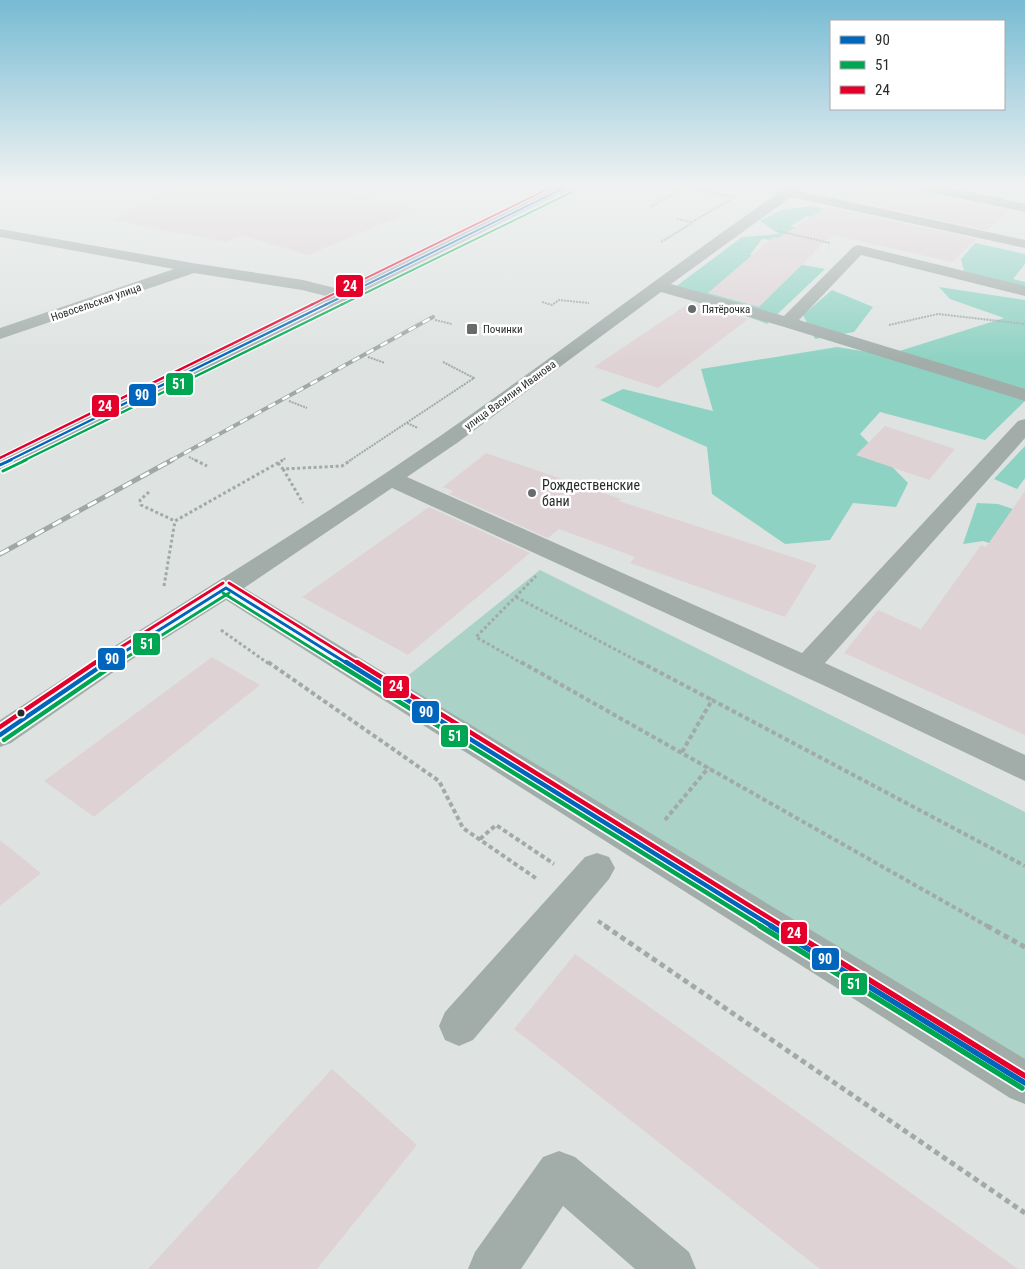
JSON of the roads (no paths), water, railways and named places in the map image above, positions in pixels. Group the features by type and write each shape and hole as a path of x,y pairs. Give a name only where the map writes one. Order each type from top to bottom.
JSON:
{"street":[{"name":"Новосельская улица","path":"62,244 192,268 295,284 345,296"},
{"path":"0,465 450,244"},
{"name":"улица Василия Иванова","path":"0,734 121,653 226,588 450,440 715,244"},
{"path":"787,322 858,250 1025,291"},
{"name":"Новосельская улица","path":"0,334 192,268"},
{"path":"659,286 787,322 1025,395"},
{"path":"805,667 1025,425"},
{"path":"392,479 1025,769"},
{"path":"226,588 1025,1083"},
{"path":"459,1026 563,883 598,868"},
{"path":"492,1269 559,1173 672,1269"}],"railway":[{"path":"170,461 433,317"},
{"path":"0,554 172,460"}],"place":[{"name":"Пятёрочка","path":"692,309"},
{"name":"Починки","path":"472,329"},
{"name":"Рождественские бани","path":"532,493"}]}
